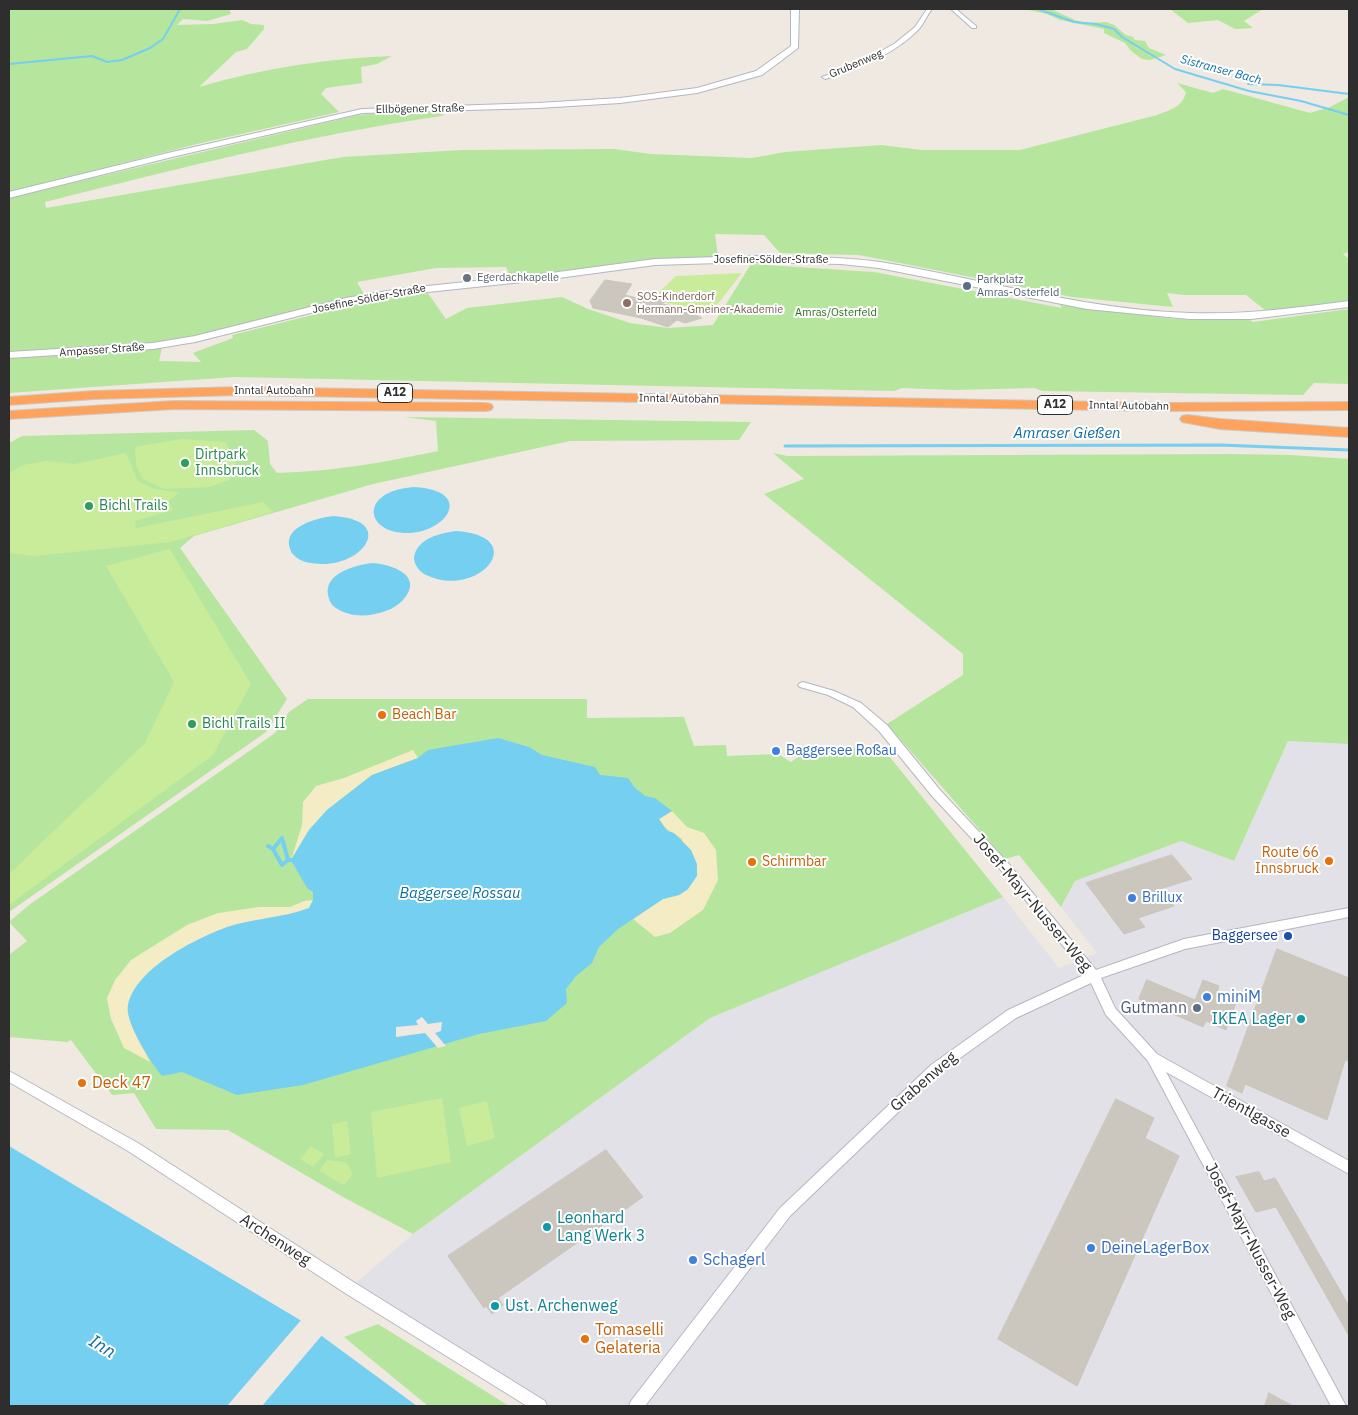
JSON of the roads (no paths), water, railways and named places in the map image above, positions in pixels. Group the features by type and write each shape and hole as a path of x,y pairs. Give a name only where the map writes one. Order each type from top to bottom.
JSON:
{"highway":[{"name":"Inntal Autobahn","path":"9,401 94,395 239,391 1187,418 1349,417"},
{"name":"Inntal Autobahn","path":"9,415 106,408 193,405 756,406"},
{"name":"Inntal Autobahn","path":"792,407 1234,408 1349,406"},
{"path":"1187,418 1220,424 1349,433"}],"main road":[{"name":"Ellbögener Straße","path":"9,195 209,145 368,110 596,103 664,96 727,84 765,71 788,56 800,39 801,28 797,12"},
{"name":"Josefine-Sölder-Straße","path":"195,340 346,301 424,288 484,283 633,264 696,260 807,259 874,264 1087,306 1189,316 1283,314 1349,304"},
{"name":"Ampasser Straße","path":"9,355 153,346 195,340"}],"street":[{"name":"Grubenweg","path":"825,78 846,71 888,50 918,27 929,9"},
{"path":"953,9 974,28"},
{"name":"Josef-Mayr-Nusser-Weg","path":"803,686 832,693 857,704 883,728 936,793 1004,866 1094,976 1110,1011 1152,1057 1339,1406"},
{"name":"Grabenweg","path":"636,1406 785,1212 935,1068 1012,1014 1094,976 1184,944 1349,912"},
{"name":"Trientlgasse","path":"1152,1057 1349,1168"},
{"name":"Archenweg","path":"9,1076 133,1148 350,1288 540,1406"}],"water":[{"path":"414,487 435,491 446,497 450,506 446,515 438,524 425,530 409,533 386,529 375,517 374,507 377,502 393,491"},
{"path":"333,516 353,520 365,526 368,535 366,544 357,553 345,560 329,564 308,562 293,555 289,541 291,534 296,529 311,521"},
{"path":"456,531 479,535 491,544 494,554 489,564 479,573 464,579 446,580 426,575 422,572 414,561 419,546 431,538"},
{"path":"372,563 396,569 408,578 410,584 409,592 403,600 389,610 371,615 352,614 334,607 328,595 328,587 331,581 350,568"},
{"name":"Baggersee Rossau","path":"498,738 529,747 542,755 595,767 600,775 628,778 635,788 645,796 655,798 672,811 659,819 667,831 674,833 691,850 697,864 697,876 688,889 679,895 663,899 618,929 599,947 592,963 576,976 566,989 567,1003 546,1021 479,1034 303,1085 237,1095 182,1072 162,1076 139,1042 128,1012 128,1005 133,992 142,979 168,957 214,932 237,924 289,914 309,908 313,900 313,892 307,888 291,860 309,830 327,810 372,775 418,758 428,750"},
{"name":"Inn","path":"9,1146 300,1320 417,1406 9,1406"}],"waterway":[{"path":"9,64 92,56 107,62 122,60 150,48 163,39 180,9"},
{"name":"Sistranser Bach","path":"1038,9 1074,22 1096,24 1114,29 1122,37 1175,69 1249,91 1301,101 1349,115"},
{"path":"1248,84 1278,85 1349,94"},
{"name":"Amraser Gießen","path":"785,446 1220,445 1349,450"},
{"path":"273,849 282,838 288,860"},
{"path":"268,846 273,849"},
{"path":"273,849 282,865 288,860"}],"place":[{"name":"Egerdachkapelle","path":"467,278"},
{"name":"Parkplatz Amras-Osterfeld","path":"967,286"},
{"name":"SOS-Kinderdorf Hermann-Gmeiner-Akademie","path":"627,303"},
{"name":"Dirtpark Innsbruck","path":"185,463"},
{"name":"Bichl Trails","path":"89,506"},
{"name":"Beach Bar","path":"382,715"},
{"name":"Bichl Trails II","path":"192,724"},
{"name":"Baggersee Roßau","path":"776,751"},
{"name":"Route 66 Innsbruck","path":"1329,861"},
{"name":"Schirmbar","path":"752,862"},
{"name":"Brillux","path":"1132,898"},
{"name":"Baggersee","path":"1288,936"},
{"name":"miniM","path":"1207,997"},
{"name":"Gutmann","path":"1197,1008"},
{"name":"IKEA Lager","path":"1301,1019"},
{"name":"Deck 47","path":"82,1083"},
{"name":"Leonhard Lang Werk 3","path":"547,1227"},
{"name":"DeineLagerBox","path":"1091,1248"},
{"name":"Schagerl","path":"693,1260"},
{"name":"Ust. Archenweg","path":"495,1306"},
{"name":"Tomaselli Gelateria","path":"585,1339"}],"park label":[{"name":"Amras/Osterfeld","path":"836,313"}]}
